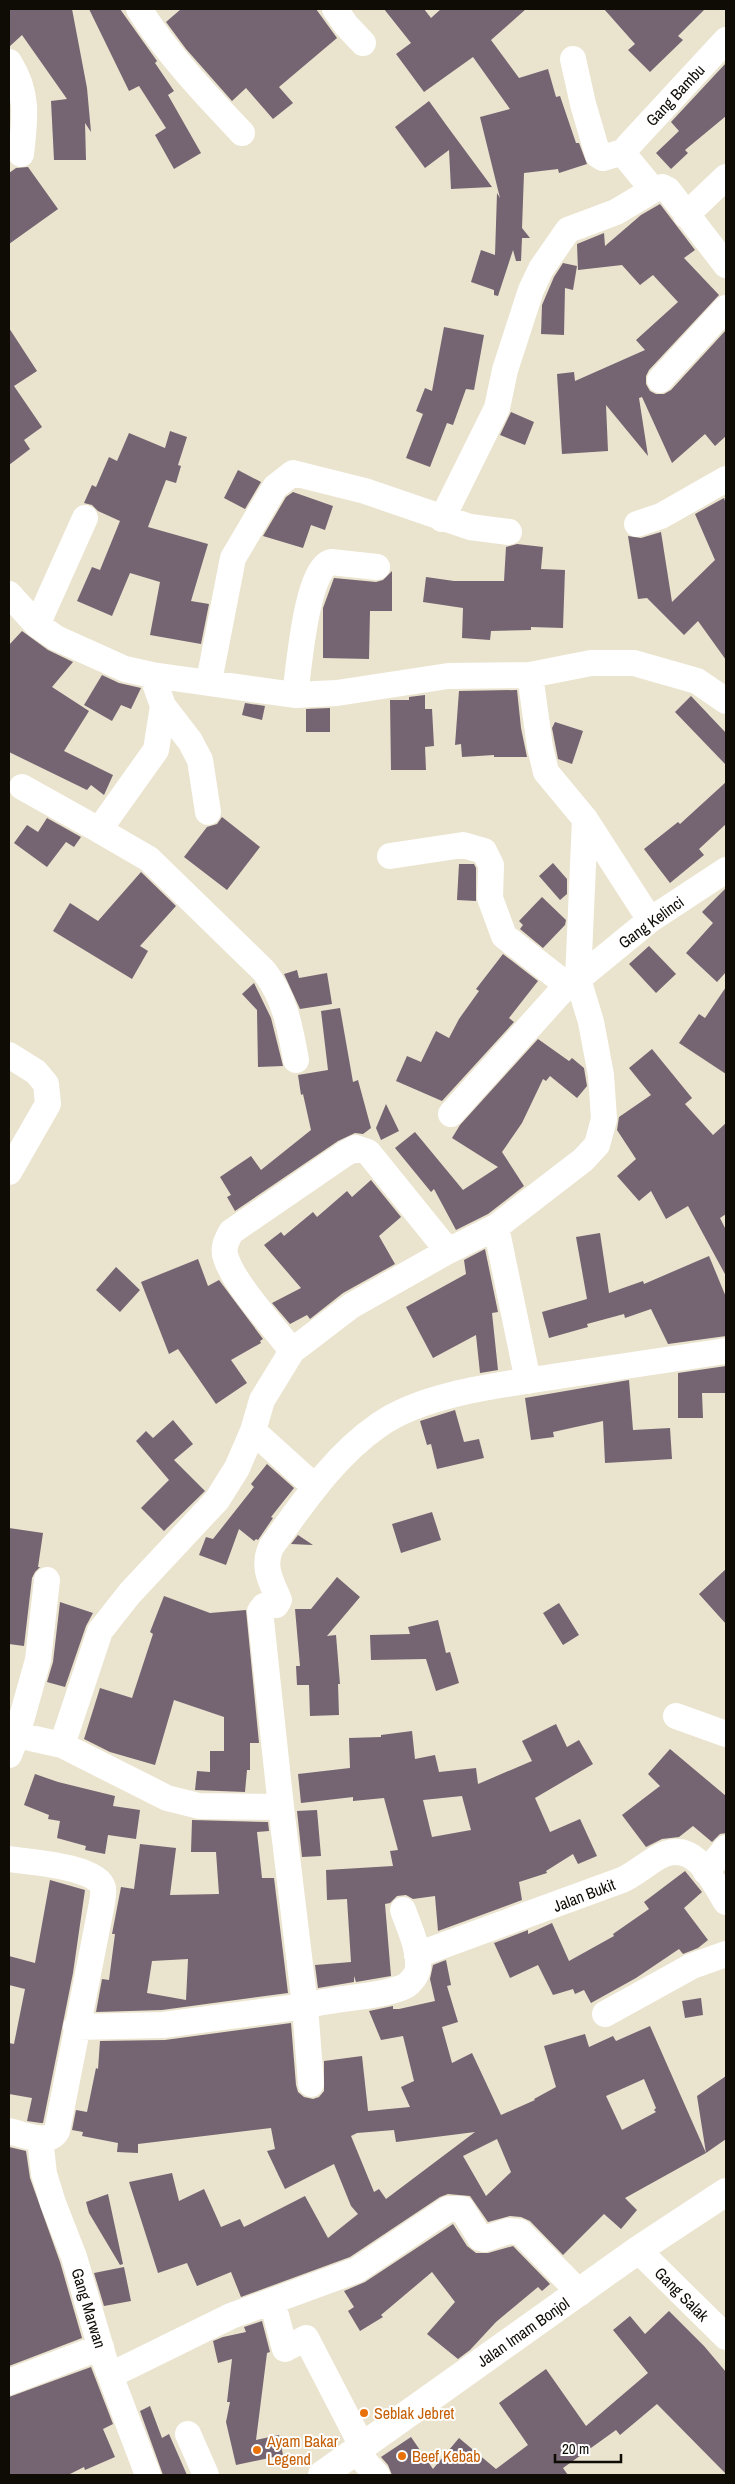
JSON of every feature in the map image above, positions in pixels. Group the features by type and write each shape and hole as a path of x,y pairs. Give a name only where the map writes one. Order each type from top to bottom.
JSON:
{"highway":[{"name":"Jalan Imam Bonjol","path":"322,2475 638,2250 726,2192"}],"street":[{"path":"139,9 155,34 176,60 242,133"},
{"path":"335,9 363,43"},
{"name":"Gang Bambu","path":"626,151 628,146 726,40"},
{"path":"573,59 583,104 598,155 603,158 626,151 626,157 653,190"},
{"path":"9,62 18,76 24,99 21,154"},
{"path":"686,215 726,177"},
{"path":"442,519 497,408 505,370 531,290 540,269 568,230 616,212 653,190 662,187 668,190 726,265"},
{"path":"660,380 726,308"},
{"path":"210,681 233,558 275,487 293,472 365,491 470,528 509,532"},
{"path":"637,524 661,516 726,479"},
{"path":"37,625 85,518"},
{"path":"295,695 308,604 316,576 324,564 331,562 377,567"},
{"path":"9,594 37,625 56,638 124,669 152,675 210,681 295,695 337,693 448,676 530,675 591,663 634,663 697,680 726,701"},
{"path":"152,675 163,706 190,741 200,760 208,812"},
{"path":"530,675 540,748 546,772 585,819 650,920"},
{"path":"98,830 156,750 163,706"},
{"path":"22,786 148,859 264,971 276,987 286,1010 296,1060"},
{"path":"62,1745 100,1631 130,1593 217,1500 237,1468 252,1432 262,1400 292,1351 351,1306 448,1251 496,1227 583,1160 597,1145 604,1119 601,1075 591,1022 573,982 585,819"},
{"path":"390,856 463,845 484,851 491,865 490,898 504,936 573,982"},
{"name":"Gang Kelinci","path":"451,1114 573,982 650,920 726,870"},
{"path":"9,1055 36,1072 46,1084 48,1104 9,1172"},
{"path":"292,1351 234,1276 225,1256 225,1245 231,1232 346,1153 356,1148 368,1152 448,1251"},
{"path":"496,1227 528,1381"},
{"path":"311,2084 305,2006 260,1611 264,1606 276,1605 279,1600 266,1569 266,1557 271,1547 315,1487 343,1455 380,1424 403,1411 455,1394 726,1351"},
{"path":"252,1432 315,1487"},
{"path":"47,1580 38,1660 11,1740 62,1745 167,1798 199,1806 281,1807"},
{"path":"676,1716 726,1734"},
{"path":"706,1872 726,1848"},
{"name":"Jalan Bukit","path":"417,1955 622,1880 665,1854 681,1851 693,1856 726,1902"},
{"path":"9,1860 76,1870 97,1878 103,1888 101,1908 56,2131 49,2138 40,2138 9,2131"},
{"path":"76,2027 163,2025 305,2006 323,2000 390,1991 406,1985 416,1975 417,1955 404,1910"},
{"path":"605,2014 692,1966 726,1954"},
{"name":"Gang Marwan","path":"40,2138 44,2174 74,2257 110,2375 148,2475"},
{"path":"110,2375 231,2316 357,2270 448,2209 457,2207 462,2209 480,2238 484,2239 508,2232 520,2232 580,2293"},
{"name":"Gang Salak","path":"638,2250 726,2338"},
{"path":"272,2301 285,2349 306,2338 359,2449 377,2475"},
{"path":"9,2382 101,2347"},
{"path":"188,2434 206,2475"}],"building":[{"path":"9,9 72,9 87,88 91,132 85,123 86,160 54,160 51,101 67,99 22,35 9,47"},
{"path":"89,9 120,9 157,61 155,63 174,91 168,95 201,153 174,169 155,135 166,128 139,86 129,91"},
{"path":"181,9 316,9 337,38 279,87 293,103 273,119 246,88 232,101 186,49 166,22"},
{"path":"384,9 424,9 431,18 441,9 526,9 491,40 519,78 548,69 556,97 560,96 576,143 579,143 587,164 559,173 558,169 524,173 522,228 530,238 522,238 521,261 516,261 513,250 498,296 494,295 494,290 471,282 481,250 495,255 497,193 500,198 480,117 510,109 473,57 424,92 396,54 411,43"},
{"path":"604,9 705,9 678,36 683,40 650,72 628,50 635,44"},
{"path":"726,63 726,116 685,150 688,153 671,169 656,153 679,131 671,122"},
{"path":"429,101 492,187 451,189 449,150 425,168 395,127"},
{"path":"28,167 58,209 9,244 9,173 16,168"},
{"path":"660,204 695,250 684,258 719,295 649,370 646,376 646,384 650,391 656,394 664,394 671,390 726,330 726,436 715,446 705,434 672,463 642,397 639,398 648,456 606,405 608,451 562,454 557,374 574,372 575,381 645,350 636,340 678,302 653,275 640,285 622,265 578,270 577,244 604,233 605,246 641,215"},
{"path":"563,263 577,266 573,290 565,288 564,335 541,334 542,305 554,277"},
{"path":"444,327 484,335 474,390 466,389 453,425 447,423 430,467 406,458 423,414 416,411 425,388 432,391"},
{"path":"9,328 37,371 14,386 42,427 24,440 30,449 9,465"},
{"path":"511,412 534,422 525,445 500,435"},
{"path":"170,431 187,437 178,465 181,466 176,483 166,480 148,527 208,544 191,601 209,604 201,644 150,635 160,582 130,573 112,616 77,601 92,567 100,570 120,521 98,511 92,505 84,503 92,485 96,487 109,457 117,461 129,433 165,448"},
{"path":"238,470 261,482 245,509 224,498"},
{"path":"293,492 333,506 325,530 311,525 303,548 263,536 286,497"},
{"path":"724,498 726,504 726,660 698,621 684,635 647,598 638,599 628,536 641,538 661,532 672,602 715,560 695,514"},
{"path":"517,544 543,547 541,569 565,570 563,628 531,627 531,630 491,631 490,640 462,638 463,608 423,602 426,577 454,581 504,581 506,547"},
{"path":"392,571 392,611 370,611 369,659 323,658 323,608 334,578 376,582 383,580"},
{"path":"22,631 48,650 73,662 52,687 89,711 64,751 113,775 104,795 91,785 87,790 9,752 9,645"},
{"path":"102,675 119,683 141,688 131,709 121,705 112,721 84,705"},
{"path":"517,690 521,728 527,757 494,757 494,755 462,757 461,744 455,745 459,691"},
{"path":"425,695 425,709 432,709 434,746 425,747 426,770 391,770 390,700 409,700 409,697"},
{"path":"691,696 726,733 726,765 675,712"},
{"path":"245,703 265,706 262,720 242,715"},
{"path":"330,708 330,732 306,732 306,709"},
{"path":"555,722 583,731 572,764 558,759 552,728"},
{"path":"726,782 726,824 699,849 704,855 670,883 644,849 678,822 680,824"},
{"path":"222,817 260,847 227,890 184,857 207,827 217,824"},
{"path":"47,818 81,837 74,847 66,842 47,867 14,843 27,825 38,832"},
{"path":"553,863 567,879 567,894 560,900 539,876"},
{"path":"459,864 474,864 476,868 476,901 457,900"},
{"path":"141,872 176,906 140,946 148,951 132,979 53,931 70,903 98,921"},
{"path":"726,888 726,972 717,982 686,953 713,923 702,912"},
{"path":"542,897 566,920 565,925 543,948 520,929 523,925 519,921"},
{"path":"649,946 676,974 656,993 629,964"},
{"path":"503,954 538,981 509,1018 514,1022 442,1101 396,1081 407,1056 421,1062 436,1031 449,1038 459,1019 479,991 476,989"},
{"path":"297,970 299,978 327,973 332,1004 300,1009 284,974"},
{"path":"254,983 271,1018 283,1066 258,1067 257,1010 242,994"},
{"path":"726,987 726,1074 679,1043 699,1014 705,1018"},
{"path":"340,1008 353,1082 358,1080 371,1128 363,1134 355,1133 338,1141 235,1211 227,1197 231,1195 220,1177 251,1156 261,1170 311,1130 303,1094 301,1095 298,1075 328,1070 321,1011"},
{"path":"538,1039 569,1061 572,1058 584,1068 587,1086 577,1098 550,1076 546,1081 543,1079 522,1123 502,1152 524,1186 488,1214 456,1230 434,1189 431,1192 395,1148 415,1132 463,1190 498,1167 452,1138 460,1125"},
{"path":"652,1049 692,1098 685,1104 713,1135 726,1123 726,1214 720,1218 726,1230 726,1276 688,1206 666,1219 651,1191 639,1201 617,1176 636,1159 617,1130 619,1117 651,1095 629,1068"},
{"path":"386,1104 399,1131 381,1140 376,1128"},
{"path":"371,1180 401,1217 379,1236 395,1264 343,1293 310,1319 307,1315 290,1324 272,1303 301,1288 264,1245 281,1232 284,1236 313,1212 317,1217 347,1191 352,1197"},
{"path":"600,1233 609,1293 643,1281 644,1284 709,1256 726,1297 726,1336 668,1344 651,1309 625,1318 624,1314 587,1324 588,1327 549,1338 542,1312 587,1299 576,1237"},
{"path":"485,1249 498,1312 492,1313 498,1370 480,1373 476,1335 433,1358 406,1307 466,1274 464,1260"},
{"path":"198,1259 208,1286 219,1280 263,1339 260,1341 261,1343 231,1360 247,1383 216,1404 178,1349 169,1354 141,1282"},
{"path":"116,1267 140,1290 120,1312 96,1290"},
{"path":"726,1366 726,1393 702,1393 703,1418 678,1418 678,1373"},
{"path":"629,1380 633,1430 670,1428 672,1459 605,1463 603,1421 553,1432 554,1437 531,1440 525,1398"},
{"path":"455,1410 464,1442 479,1439 484,1458 437,1469 431,1444 427,1445 420,1421"},
{"path":"173,1420 193,1444 174,1460 205,1491 164,1531 141,1508 169,1480 136,1441 146,1431 153,1438"},
{"path":"267,1464 294,1488 271,1517 273,1518 258,1540 254,1541 239,1529 226,1565 199,1555 206,1537 213,1539 254,1487 251,1484"},
{"path":"432,1512 441,1540 401,1553 392,1524"},
{"path":"9,1528 43,1533 38,1567 40,1567 32,1578 24,1646 9,1644"},
{"path":"298,1535 313,1545 291,1544"},
{"path":"726,1569 726,1624 699,1594"},
{"path":"337,1577 360,1597 327,1636 336,1635 340,1684 338,1684 339,1715 310,1716 309,1685 297,1685 296,1666 300,1666 295,1609 311,1609"},
{"path":"164,1596 210,1613 246,1610 259,1743 250,1743 250,1770 247,1770 245,1792 195,1790 197,1771 210,1772 210,1751 224,1751 224,1717 174,1700 155,1765 110,1752 84,1739 100,1688 132,1698 153,1634 150,1632"},
{"path":"60,1602 93,1613 86,1626 65,1687 47,1682 53,1662"},
{"path":"559,1603 579,1635 563,1645 543,1613"},
{"path":"438,1620 446,1653 450,1652 459,1683 436,1691 426,1659 371,1660 370,1635 410,1634 408,1627"},
{"path":"556,1724 567,1747 579,1740 593,1764 535,1798 550,1832 580,1819 597,1856 578,1864 573,1854 546,1871 547,1873 519,1882 522,1900 438,1931 435,1896 413,1899 406,1895 397,1896 390,1903 385,1904 391,1976 356,1982 354,1976 354,1982 318,1988 315,1965 351,1962 347,1899 327,1900 326,1870 393,1866 390,1851 398,1850 384,1798 353,1801 353,1797 301,1803 298,1774 350,1768 349,1738 381,1737 381,1735 412,1731 415,1759 435,1755 439,1772 476,1768 478,1784 532,1761 522,1741","holes":["462,1796 471,1830 432,1837 423,1800"]},
{"path":"670,1749 726,1796 726,1833 720,1834 712,1842 693,1826 679,1837 662,1839 646,1847 622,1815 660,1786 648,1774"},
{"path":"35,1774 58,1782 115,1796 113,1806 140,1810 136,1839 108,1835 105,1854 85,1850 86,1846 57,1838 60,1821 48,1819 49,1815 24,1805"},
{"path":"317,1810 321,1856 302,1857 297,1811"},
{"path":"192,1820 268,1822 269,1831 257,1832 262,1878 274,1878 288,1993 162,2010 96,2012 102,1979 109,1980 115,1934 112,1934 121,1887 134,1889 140,1844 176,1848 170,1895 219,1894 216,1852 191,1852","holes":["188,1959 186,2000 147,1993 152,1961"]},
{"path":"685,1871 702,1892 684,1908 708,1940 698,1948 683,1954 679,1949 636,1978 591,2003 584,1990 575,1994 573,1989 553,1995 538,1965 510,1978 494,1943 528,1930 528,1934 552,1923 569,1961 614,1936 613,1934 649,1909 644,1902"},
{"path":"50,1880 85,1890 73,1973 43,2123 41,2123 27,2121 32,2098 9,2094 9,2043 14,2044 25,1989 9,1985 9,1956 35,1963"},
{"path":"446,1960 451,1985 447,1986 458,2022 442,2027 452,2063 472,2053 501,2115 535,2100 556,2087 544,2046 585,2034 589,2047 613,2036 616,2041 650,2026 706,2153 625,2198 637,2210 621,2229 604,2214 563,2255 530,2221 521,2217 510,2216 488,2222 470,2196 448,2194 440,2197 350,2257 241,2297 231,2272 197,2286 187,2263 158,2273 129,2182 172,2173 179,2201 204,2189 221,2227 240,2219 244,2227 305,2196 328,2238 358,2214 351,2206 334,2164 285,2189 267,2151 275,2149 271,2128 138,2144 138,2153 117,2152 118,2143 82,2136 83,2132 72,2130 76,2110 87,2112 96,2068 98,2069 100,2041 165,2040 291,2023 296,2085 298,2092 304,2097 313,2099 319,2097 324,2091 324,2061 362,2056 368,2111 410,2107 401,2087 414,2081 403,2036 381,2040 369,2011 393,2006 393,2009 399,2009 435,2001 430,1979 433,1965","holes":["644,2079 656,2112 622,2130 606,2096","394,2130 396,2142 475,2132 386,2199 379,2189 374,2192 351,2136 357,2133","497,2139 511,2172 486,2196 463,2156"]},
{"path":"701,1998 703,2015 685,2018 682,2001"},
{"path":"726,2076 726,2139 706,2153 697,2096"},
{"path":"9,2147 26,2151 30,2178 60,2262 82,2338 9,2366"},
{"path":"108,2194 123,2264 120,2265 89,2213 86,2202"},
{"path":"453,2224 467,2246 476,2253 488,2253 513,2246 550,2284 542,2291 538,2287 496,2322 470,2350 458,2359 427,2334 455,2302 432,2272 381,2315 383,2317 360,2331 348,2311 354,2307 344,2291 365,2282"},
{"path":"124,2267 131,2301 104,2306 94,2273"},
{"path":"669,2311 704,2346 726,2372 726,2474 657,2404 620,2435 616,2430 563,2468 568,2475 392,2475 388,2465 381,2457 411,2437 433,2469 459,2438 496,2469 528,2445 499,2403 546,2369 586,2426 648,2373 613,2330 630,2316 645,2334"},
{"path":"262,2321 270,2352 267,2353 256,2440 279,2435 283,2455 236,2465 226,2422 230,2402 227,2402 232,2359 218,2363 213,2341 246,2332 244,2327"},
{"path":"91,2367 113,2424 103,2429 115,2457 85,2470 84,2467 68,2475 9,2475 9,2397"},
{"path":"150,2406 162,2438 169,2434 187,2475 163,2475 140,2411"}],"place":[{"name":"Seblak Jebret","path":"364,2413"},
{"name":"Ayam Bakar Legend","path":"257,2450"},
{"name":"Beef Kebab","path":"402,2456"}]}
